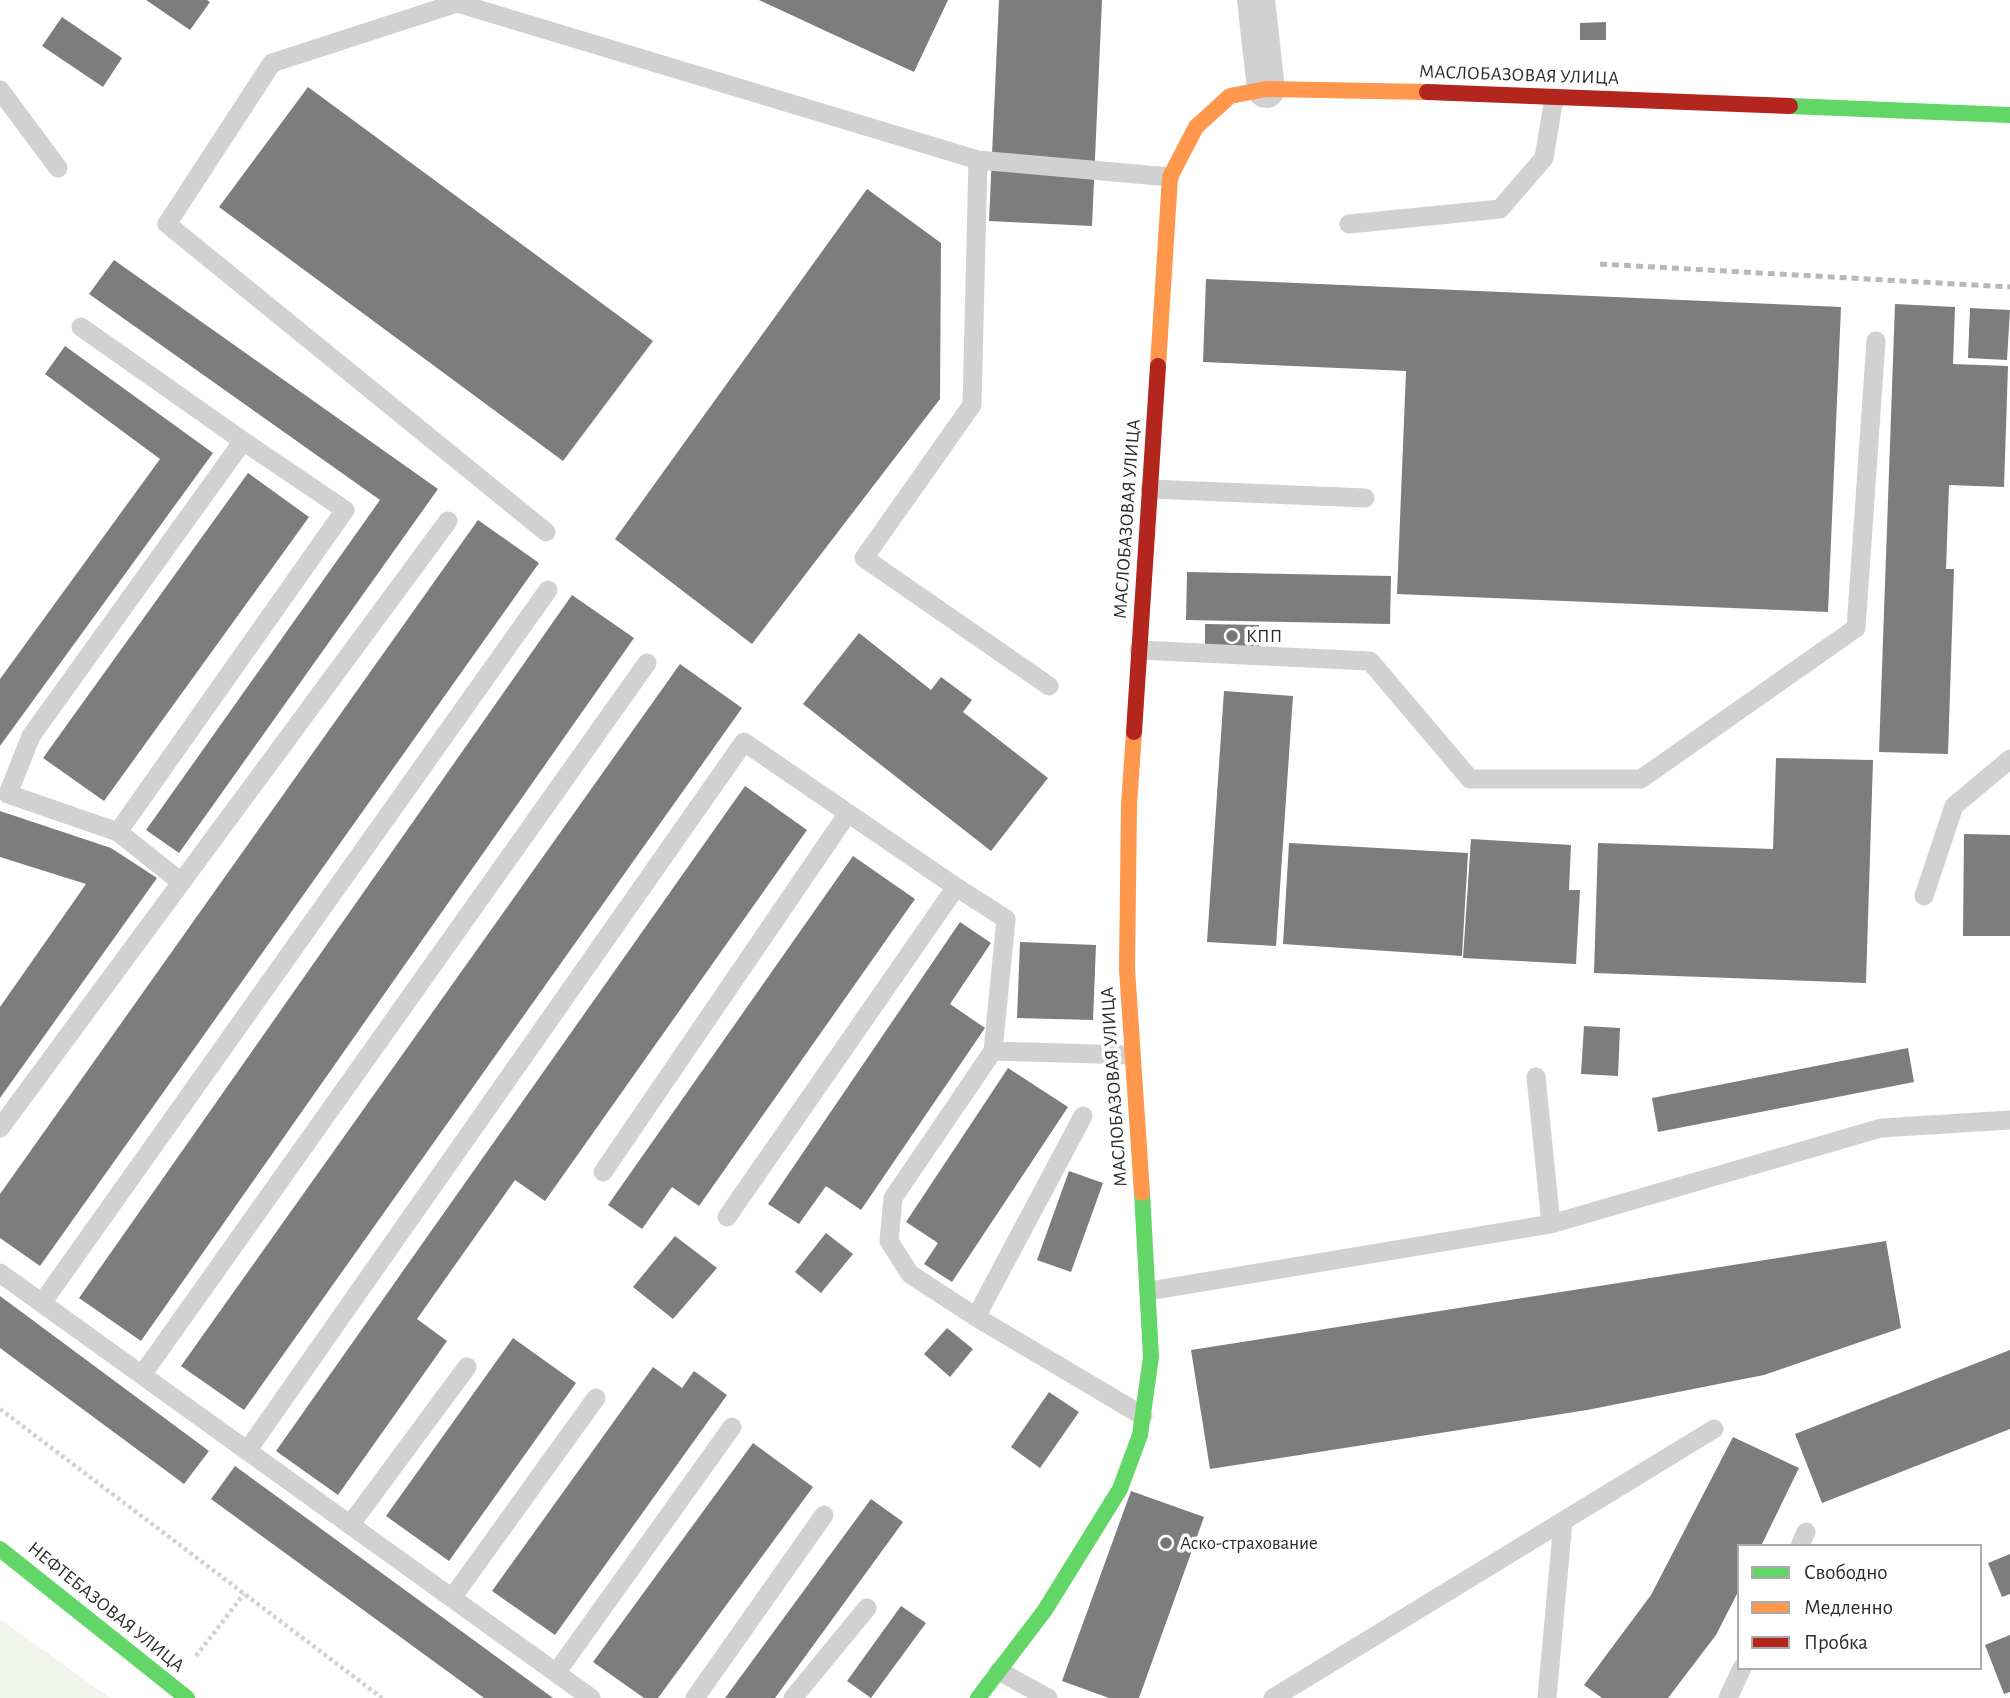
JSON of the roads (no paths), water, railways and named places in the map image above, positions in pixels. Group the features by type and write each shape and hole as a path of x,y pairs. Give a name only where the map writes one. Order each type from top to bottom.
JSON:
{"street":[{"path":"1256,0 1266,89"},
{"name":"МАСЛОБАЗОВАЯ УЛИЦА","path":"978,1698 1045,1610 1119,1489 1140,1435 1143,1416 1151,1357 1127,969 1129,805 1170,177 1196,127 1230,96 1266,89 1337,89 2010,115"},
{"name":"НЕФТЕБАЗОВАЯ УЛИЦА","path":"0,1549 187,1698"}],"lane":[{"path":"546,532 167,223 272,63 457,3 978,160 1170,177"},
{"path":"0,90 58,168"},
{"path":"1349,223 1500,209 1544,158 1554,97"},
{"path":"978,160 972,405 864,558 1049,686"},
{"path":"81,327 345,510 118,832"},
{"path":"1139,650 1370,661 1470,779 1641,779 1856,628 1876,341"},
{"path":"181,882 118,832 4,793 32,736 243,441"},
{"path":"1150,489 1365,498"},
{"path":"0,1128 448,521"},
{"path":"42,1303 548,590"},
{"path":"142,1375 647,663"},
{"path":"247,1451 744,742 1006,919 993,1051 893,1198 889,1241 910,1274 976,1317 1143,1416"},
{"path":"1924,896 1954,806 2010,759"},
{"path":"603,1172 848,813"},
{"path":"727,1217 956,887"},
{"path":"993,1051 1131,1055"},
{"path":"1536,1077 1551,1224"},
{"path":"976,1317 1083,1116"},
{"path":"1149,1291 1551,1224 1881,1128 2010,1120"},
{"path":"0,1273 591,1698"},
{"path":"350,1525 467,1367"},
{"path":"452,1598 596,1398"},
{"path":"556,1673 732,1427"},
{"path":"1273,1698 1714,1429"},
{"path":"695,1698 824,1516"},
{"path":"1546,1698 1563,1521"},
{"path":"793,1698 867,1608"},
{"path":"1728,1698 1741,1670"},
{"path":"999,1671 1048,1698"}],"railway":[{"path":"1600,264 2010,287"}],"place":[{"name":"КПП","path":"1232,636"},
{"name":"Аско-страхование","path":"1166,1543"}]}
